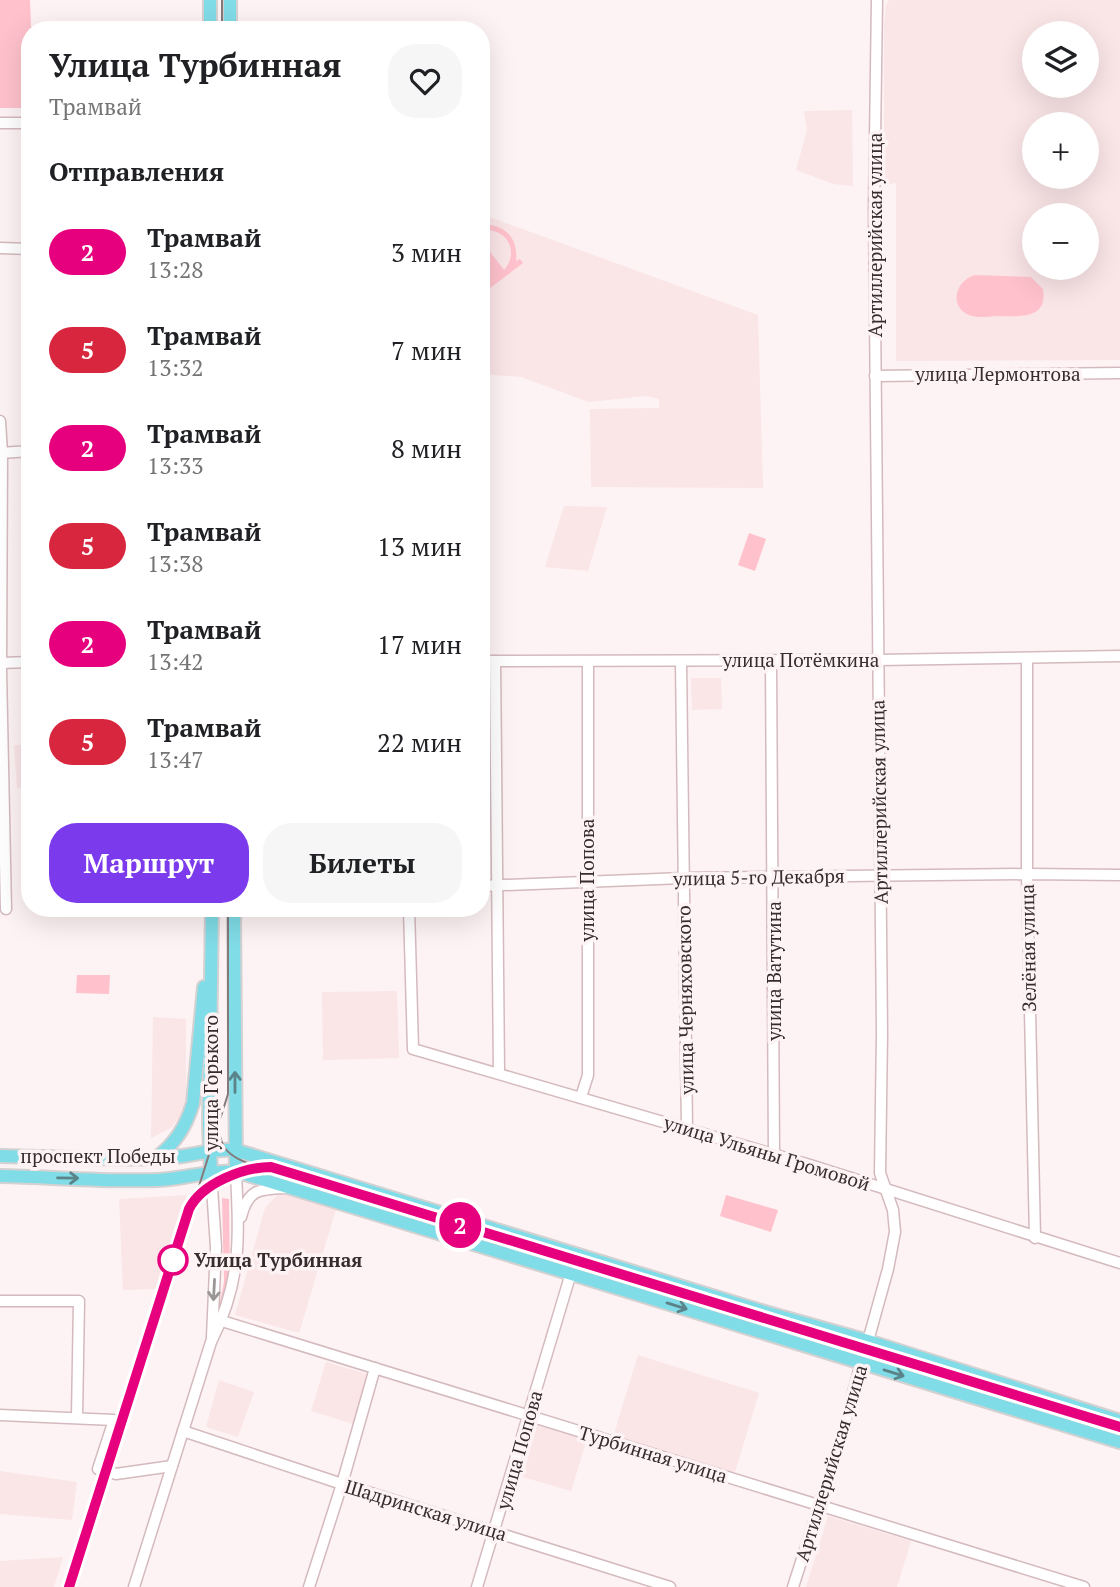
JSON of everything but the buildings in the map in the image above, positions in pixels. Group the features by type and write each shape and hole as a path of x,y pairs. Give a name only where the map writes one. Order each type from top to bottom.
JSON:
{"main road":[{"path":"210,0 210,21"},
{"path":"230,0 230,21"},
{"name":"улица Горького","path":"211,1173 209,1124 212,917"},
{"name":"улица Горького","path":"234,917 236,1172"},
{"path":"156,1158 178,1138 193,1103 204,980 212,954"},
{"name":"проспект Победы","path":"0,1156 156,1158 187,1157 211,1151 235,1150 1120,1421"},
{"name":"проспект Победы","path":"0,1176 155,1180 236,1172 1120,1442"},
{"name":"Артиллерийская улица","path":"861,1363 868,1342"}],"street":[{"name":"Артиллерийская улица","path":"868,1342 894,1246 893,1210 880,1173 874,209 877,0"},
{"path":"0,123 21,123"},
{"path":"0,248 21,249"},
{"name":"улица Лермонтова","path":"875,376 1120,373"},
{"path":"0,421 6,909"},
{"path":"1,453 21,452"},
{"name":"улица Потёмкина","path":"490,661 771,661 1120,656"},
{"name":"Зелёная улица","path":"1027,658 1027,874 1035,1238"},
{"path":"495,661 499,1073"},
{"name":"улица Попова","path":"581,1097 588,1075 588,661"},
{"name":"улица Черняховского","path":"681,661 687,1129"},
{"name":"улица Ватутина","path":"771,661 774,1155"},
{"path":"2,663 21,663"},
{"name":"улица 5-го Декабря","path":"490,885 683,878 1120,875"},
{"name":"улица Ульяны Громовой","path":"408,917 413,1049 774,1155 1120,1263"},
{"name":"улица Горького","path":"134,1587 211,1342 222,1321 235,1278 238,1254 236,1172"},
{"name":"улица Горького","path":"211,1173 216,1247 211,1342"},
{"name":"улица Горького","path":"238,1231 245,1204 253,1193 263,1189 290,1187"},
{"name":"улица Попова","path":"477,1587 570,1273"},
{"path":"0,1301 79,1301 77,1417"},
{"name":"Турбинная улица","path":"222,1321 1084,1587"},
{"name":"Артиллерийская улица","path":"793,1587 861,1363"},
{"path":"309,1587 375,1368"},
{"path":"0,1415 114,1420 98,1469 117,1474 172,1466"},
{"name":"Шадринская улица","path":"183,1431 495,1531 636,1582 670,1587"}],"shaded area":[{"path":"0,0 30,0 31,21 21,21 21,108 0,108"},
{"path":"889,0 1120,0 1120,360 896,361 896,183 884,185 884,26"},
{"path":"852,110 853,186 833,184 796,170 807,130 804,111"},
{"path":"490,217 758,315 763,488 591,487 590,409 659,408 659,399 646,396 589,402 521,377 490,375"},
{"path":"490,225 497,226 508,234 515,246 516,261 520,259 523,263 490,288 490,252 504,270 511,255 508,242 497,232 490,230"},
{"path":"975,275 1022,277 1022,280 1034,280 1043,289 1041,307 1036,312 1022,316 969,315 958,306 957,300 959,287"},
{"path":"564,506 607,507 588,571 545,567"},
{"path":"749,533 766,539 755,571 738,565"},
{"path":"691,678 721,678 722,709 692,710"},
{"path":"14,745 21,745 21,788 17,788"},
{"path":"77,975 110,975 109,994 76,993"},
{"path":"397,991 399,1058 323,1060 322,992"},
{"path":"153,1017 186,1019 186,1103 171,1128 151,1138"},
{"path":"280,1192 337,1206 299,1333 235,1315 265,1208"},
{"path":"187,1195 156,1289 123,1290 119,1199"},
{"path":"726,1195 778,1210 771,1232 720,1216"},
{"path":"222,1198 229,1199 230,1281 215,1327 224,1282"},
{"path":"638,1355 759,1393 734,1475 613,1437"},
{"path":"326,1362 370,1375 356,1425 311,1411"},
{"path":"219,1380 254,1392 238,1437 206,1427"},
{"path":"537,1425 587,1439 571,1491 523,1477"},
{"path":"0,1471 77,1482 72,1520 0,1514"},
{"path":"828,1516 911,1541 897,1587 806,1587"},
{"path":"63,1557 54,1587 0,1587 0,1561"}],"tram line":[{"path":"222,0 222,21"},
{"path":"73,1587 228,1094 228,917"},
{"path":"218,1113 220,1135 226,1149 238,1159 258,1167 1120,1432"},
{"name":"2","path":"69,1587 189,1209 193,1201 212,1187 254,1167 271,1167 1120,1427"},
{"path":"194,1200 224,1179 259,1167"}],"place":[{"name":"Улица Турбинная","path":"173,1260"}]}
